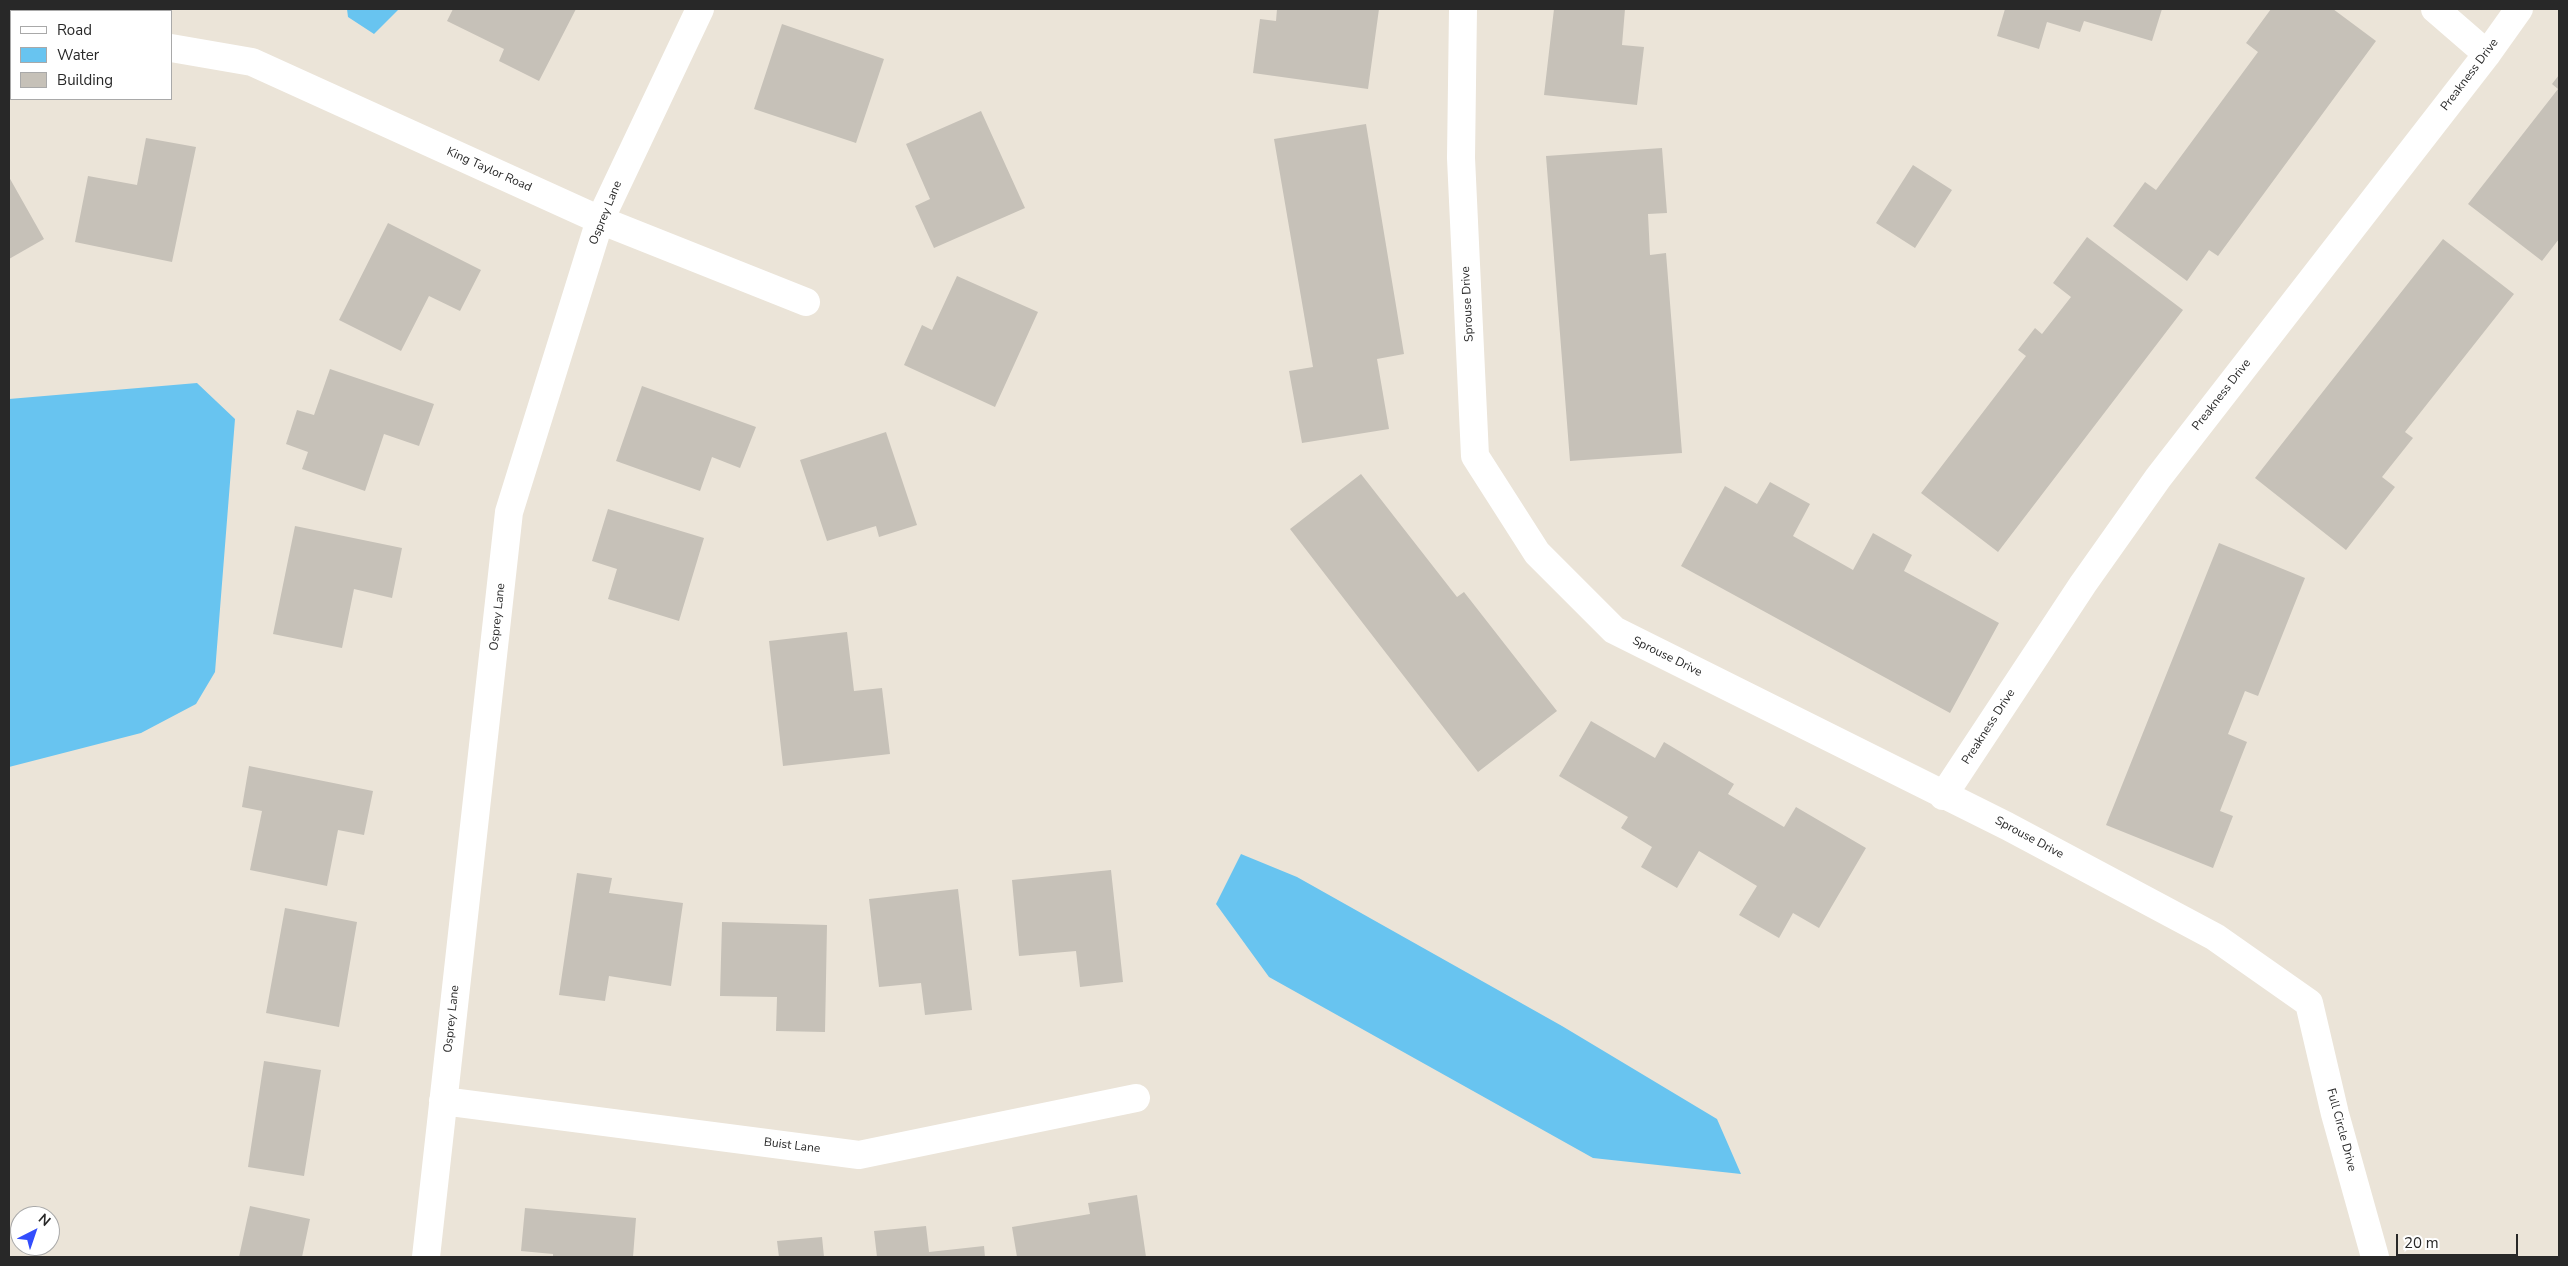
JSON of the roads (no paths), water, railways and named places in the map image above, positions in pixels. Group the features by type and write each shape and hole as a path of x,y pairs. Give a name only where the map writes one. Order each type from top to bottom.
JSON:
{"street":[{"name":"Osprey Lane","path":"426,1257 509,512 600,220 700,9"},
{"name":"Sprouse Drive","path":"1463,9 1461,158 1475,456 1537,553 1614,630 1943,796 2007,826 2215,937 2310,1003"},
{"path":"2435,9 2487,54"},
{"name":"Preakness Drive","path":"1943,796 2083,584 2158,478 2487,54 2519,9"},
{"name":"King Taylor Road","path":"172,48 252,62 600,220 806,302"},
{"name":"Full Circle Drive","path":"2310,1003 2336,1114 2375,1257"},
{"name":"Buist Lane","path":"443,1101 858,1155 1136,1098"}],"water":[{"path":"347,9 399,9 374,34 348,17"},
{"path":"197,383 235,419 215,672 196,704 141,733 9,767 9,399"},
{"path":"1241,854 1297,877 1562,1026 1717,1119 1741,1174 1593,1158 1269,977 1216,904"}]}
